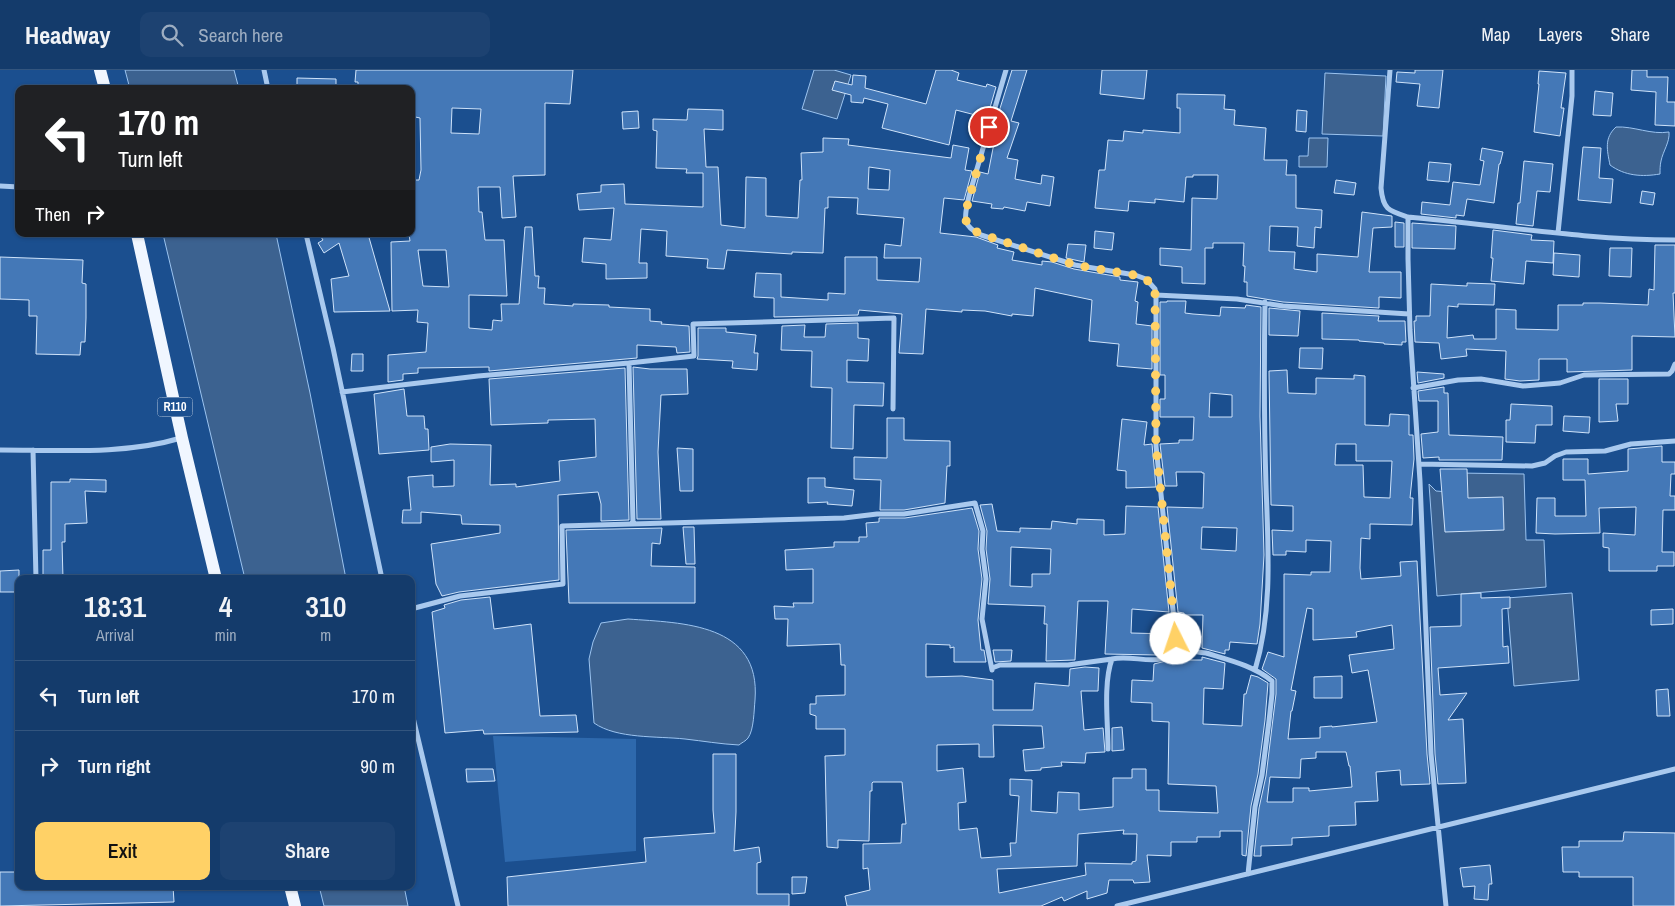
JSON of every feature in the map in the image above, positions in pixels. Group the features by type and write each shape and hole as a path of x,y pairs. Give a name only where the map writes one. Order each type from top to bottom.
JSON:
{"main road":[{"path":"100,70 103,85"},
{"name":"R110","path":"138,237 182,438 215,575"},
{"path":"291,890 295,906"}],"street":[{"path":"264,70 267,85"},
{"path":"1006,70 969,196 965,214 966,224 971,230 981,234 1058,260 1146,279 1155,288 1156,446 1176,639 1179,645 1186,650 1205,653 1255,670 1272,681 1262,775 1255,807 1248,874"},
{"path":"1390,70 1381,188 1382,199 1386,208 1394,213 1408,217 1558,233 1675,240"},
{"path":"1558,233 1571,104 1572,70"},
{"path":"0,186 15,187"},
{"path":"1408,217 1409,314 1419,464 1431,754 1446,906"},
{"path":"307,237 381,575"},
{"path":"1156,295 1236,299 1283,306 1409,314"},
{"path":"1255,670 1261,650 1268,590 1264,368 1265,302"},
{"path":"342,392 478,376 694,356 693,324 894,318 893,409"},
{"path":"629,363 633,523"},
{"path":"1413,388 1458,380 1481,379 1523,386 1560,383 1584,375 1669,374 1672,372 1675,364"},
{"path":"0,450 90,450 160,444 182,438"},
{"path":"1419,464 1532,466 1545,463 1555,456 1566,452 1605,451 1631,444 1675,440"},
{"path":"33,450 36,575"},
{"path":"415,608 460,596 563,584 562,526 836,519 877,514 904,514 975,503 983,531 982,549 986,579 982,619 992,669 1000,665 1068,665 1119,658 1137,660 1166,658 1173,654 1179,645"},
{"path":"1108,749 1108,684 1112,660"},
{"path":"415,726 458,906"},
{"path":"1117,906 1675,768"}],"shaded area":[{"path":"125,70 234,70 238,85 129,85"},
{"path":"814,70 834,70 851,75 837,119 802,109"},
{"path":"1325,73 1386,76 1383,136 1322,134"},
{"path":"1616,127 1662,133 1669,132 1661,161 1660,174 1634,175 1610,165 1607,149 1608,140"},
{"path":"1309,138 1328,138 1327,167 1299,167 1299,156 1308,156"},
{"path":"164,237 277,237 310,393 345,575 244,575"},
{"path":"1458,473 1524,474 1526,540 1544,540 1546,587 1437,596 1429,484 1436,491 1449,492"},
{"path":"1572,593 1579,680 1514,686 1507,598"},
{"path":"628,619 694,626 714,632 732,642 745,655 754,675 755,700 751,730 747,739 739,745 638,736 614,732 594,723 589,659 593,642 601,623"},
{"path":"493,736 636,739 636,851 505,862"},
{"path":"320,890 405,890 408,906 324,906"}],"building":[{"path":"356,70 573,70 570,104 545,103 545,175 513,176 516,217 502,218 500,187 478,187 479,212 482,212 485,240 504,240 507,296 469,295 469,328 492,330 493,320 502,321 501,304 519,304 525,227 532,227 535,276 539,276 538,288 545,288 544,304 573,306 573,304 609,305 609,307 650,309 650,321 662,322 661,324 689,326 690,352 677,353 676,347 637,345 637,358 489,371 489,367 418,368 418,373 403,374 403,380 388,382 388,355 426,352 428,323 417,322 418,310 392,311 391,242 410,241 409,237 415,237 415,180 419,180 421,170 420,118 415,117 415,85 358,85 358,82 355,82","holes":["452,108 481,109 479,134 451,133","418,250 446,250 449,287 423,286"]},
{"path":"936,70 951,70 959,73 957,80 986,87 987,84 996,87 987,118 956,110 949,145 882,128 888,104 864,98 863,103 851,102 851,95 832,90 835,81 852,85 853,75 866,76 865,88 926,104"},
{"path":"1012,70 1027,70 1011,121 1019,123 1007,158 1018,160 1015,179 1041,184 1042,175 1054,177 1050,206 1027,202 1025,211 1004,207 1003,209 991,208 992,204 972,201 980,172 988,174 995,138 991,137"},
{"path":"1102,70 1147,70 1144,99 1100,94"},
{"path":"1415,70 1443,70 1439,108 1417,106 1420,84 1396,82 1397,72 1415,73"},
{"path":"1632,70 1647,70 1647,77 1668,77 1667,102 1675,102 1675,126 1655,125 1656,92 1631,90"},
{"path":"1539,71 1566,73 1561,108 1564,108 1560,136 1534,132"},
{"path":"297,78 336,79 336,85 297,85"},
{"path":"1595,91 1613,93 1611,116 1593,115"},
{"path":"1177,94 1225,95 1224,109 1235,110 1234,125 1266,128 1264,160 1287,160 1286,175 1296,175 1296,208 1322,210 1321,228 1315,227 1314,248 1297,246 1298,227 1270,226 1269,251 1295,252 1294,269 1317,272 1317,254 1358,257 1362,212 1392,216 1392,227 1373,228 1369,272 1401,272 1401,298 1379,297 1379,308 1283,302 1247,296 1247,282 1244,282 1245,266 1243,266 1244,243 1213,243 1213,248 1205,248 1205,284 1182,283 1182,267 1160,265 1160,248 1191,250 1192,198 1217,199 1218,175 1193,175 1193,177 1186,177 1184,202 1155,199 1155,203 1129,201 1128,211 1095,208 1099,170 1105,170 1108,140 1123,141 1124,131 1143,133 1143,130 1180,133 1180,108 1177,108"},
{"path":"688,109 723,110 723,130 704,129 706,167 718,167 721,225 745,228 746,177 766,178 766,216 798,218 800,180 802,180 801,153 823,152 823,138 849,139 848,145 951,158 953,145 969,148 965,170 972,171 964,200 944,198 940,233 976,237 998,245 997,248 1014,252 1012,260 1042,265 1042,261 1052,262 1074,269 1120,277 1120,280 1138,282 1135,301 1138,302 1136,324 1152,326 1152,369 1117,366 1119,344 1089,341 1092,300 1035,288 1033,316 1012,314 1012,316 985,311 962,310 962,312 926,309 923,354 899,353 902,314 859,310 858,315 774,317 774,298 754,297 756,273 781,274 781,297 828,300 828,293 845,294 845,257 877,257 877,280 919,282 921,258 884,258 885,244 901,246 904,218 857,214 858,198 828,197 828,208 825,208 823,253 792,252 792,254 727,250 724,269 707,268 708,259 666,256 667,231 641,229 639,263 647,263 647,278 606,279 606,264 582,262 584,238 611,240 614,208 579,210 577,194 601,192 601,185 624,184 625,204 703,207 703,173 686,173 687,169 656,168 657,131 653,130 653,119 687,120","holes":["869,167 890,170 889,190 868,189"]},
{"path":"1297,110 1307,111 1306,132 1296,131"},
{"path":"638,111 639,128 623,129 622,112"},
{"path":"1583,147 1601,148 1599,178 1613,179 1611,203 1578,200"},
{"path":"1482,148 1503,152 1499,164 1494,203 1467,199 1464,216 1456,215 1456,218 1421,214 1422,202 1450,205 1453,182 1480,185 1484,161 1480,160"},
{"path":"1524,161 1553,164 1550,192 1537,191 1533,226 1516,224"},
{"path":"1429,162 1451,164 1449,182 1427,180"},
{"path":"1336,180 1356,183 1354,195 1334,193"},
{"path":"1642,191 1655,193 1653,205 1640,203"},
{"path":"1395,222 1404,223 1404,247 1395,247"},
{"path":"1412,223 1456,226 1455,249 1412,248"},
{"path":"1493,230 1532,235 1531,240 1554,241 1553,263 1526,261 1524,284 1491,281"},
{"path":"1095,231 1114,233 1112,250 1094,248"},
{"path":"321,237 369,237 390,311 334,312 331,279 349,276 339,243 324,253 318,243 323,240"},
{"path":"1068,244 1086,245 1084,262 1066,258"},
{"path":"1655,245 1675,245 1675,293 1673,293 1675,337 1632,336 1632,370 1567,372 1567,359 1539,359 1539,380 1520,381 1505,379 1506,351 1466,349 1467,356 1441,359 1439,343 1415,342 1414,321 1416,321 1416,316 1430,316 1431,284 1467,286 1467,283 1495,284 1494,305 1458,304 1458,307 1448,306 1447,338 1473,335 1474,339 1496,339 1496,309 1516,310 1516,329 1558,330 1558,305 1600,303 1648,305 1649,289 1654,290"},
{"path":"1610,248 1632,248 1631,277 1609,276"},
{"path":"1554,253 1580,255 1579,277 1553,275"},
{"path":"0,257 83,260 82,283 86,284 86,318 85,342 81,342 80,355 36,354 37,316 29,316 29,300 0,299"},
{"path":"1186,301 1185,313 1220,316 1221,307 1245,308 1246,305 1261,307 1260,416 1264,555 1260,624 1257,644 1230,642 1229,650 1225,650 1225,654 1202,648 1203,615 1184,615 1184,613 1178,612 1167,507 1203,508 1204,473 1176,472 1177,486 1165,486 1160,444 1179,443 1179,440 1193,440 1194,417 1160,417 1160,399 1165,399 1165,375 1160,375 1160,302","holes":["1210,393 1232,395 1232,417 1209,417","1202,527 1237,528 1236,551 1201,549"]},
{"path":"1269,308 1300,311 1298,336 1269,335"},
{"path":"1322,313 1379,316 1378,321 1405,321 1406,342 1402,342 1402,345 1359,340 1322,339"},
{"path":"858,323 858,338 869,339 868,361 847,360 847,382 884,383 883,406 854,405 853,449 831,448 832,388 811,387 812,351 781,350 782,326 805,325 804,337 825,337 826,324"},
{"path":"698,328 726,328 726,332 756,335 754,353 758,353 757,370 732,368 733,361 697,359"},
{"path":"1300,348 1323,348 1322,369 1299,368"},
{"path":"352,354 363,354 363,371 351,371"},
{"path":"633,367 687,369 688,394 661,395 658,452 661,519 637,519"},
{"path":"625,368 629,520 601,521 601,504 598,492 558,495 559,580 459,592 442,596 436,584 431,544 500,533 500,525 462,524 461,515 421,512 421,523 402,523 403,510 411,510 408,477 433,475 433,487 454,486 454,460 431,462 431,447 450,444 491,445 490,485 516,484 516,487 560,481 559,461 596,457 595,419 548,420 548,423 491,425 489,379"},
{"path":"1287,370 1288,393 1316,394 1316,378 1354,379 1354,375 1365,376 1365,425 1389,426 1390,414 1409,415 1409,435 1413,435 1414,459 1410,498 1413,498 1412,525 1370,524 1370,539 1361,538 1360,568 1361,579 1401,576 1400,562 1417,561 1430,784 1401,785 1400,770 1376,772 1378,801 1355,802 1356,825 1329,826 1329,836 1292,838 1292,845 1261,846 1261,856 1254,856 1259,808 1266,776 1276,694 1276,679 1262,669 1268,652 1284,657 1284,574 1311,575 1311,572 1330,572 1331,541 1306,540 1306,552 1286,551 1286,555 1273,555 1272,530 1293,531 1293,506 1271,505 1269,371","holes":["1336,444 1356,444 1356,461 1392,461 1390,498 1364,497 1363,465 1335,465","1307,608 1313,609 1313,640 1357,637 1356,632 1392,625 1394,649 1349,655 1352,673 1368,670 1377,722 1320,727 1320,738 1288,739 1291,711 1296,691 1291,690","1316,752 1346,752 1350,766 1352,787 1309,791 1309,788 1293,788 1293,802 1267,802 1270,777 1300,778 1301,759 1316,758"]},
{"path":"1417,372 1444,374 1444,378 1418,383"},
{"path":"1599,379 1628,379 1628,404 1616,404 1618,421 1599,422"},
{"path":"1444,387 1444,393 1448,393 1449,435 1503,437 1502,460 1439,460 1439,457 1423,458 1421,434 1438,432 1438,401 1419,401 1418,391"},
{"path":"404,389 407,416 424,416 425,429 428,429 429,450 379,454 374,394"},
{"path":"1511,404 1552,406 1552,425 1536,425 1535,443 1506,442 1506,420 1510,420"},
{"path":"1564,416 1590,417 1589,433 1563,431"},
{"path":"887,418 904,418 904,440 950,441 950,466 947,466 945,503 904,510 880,510 881,480 854,479 854,457 887,458"},
{"path":"1122,419 1147,422 1144,445 1152,444 1156,487 1126,488 1126,471 1117,470"},
{"path":"1662,446 1662,462 1675,462 1675,474 1671,474 1670,496 1675,496 1675,510 1663,510 1662,552 1674,552 1674,566 1657,566 1657,571 1609,571 1609,548 1603,547 1603,533 1635,535 1636,507 1599,508 1600,533 1536,533 1537,498 1555,498 1555,516 1586,516 1585,480 1563,480 1563,459 1588,459 1588,474 1628,471 1628,449"},
{"path":"677,448 693,449 693,491 680,491"},
{"path":"1440,469 1467,469 1468,498 1503,497 1504,530 1445,532"},
{"path":"808,478 825,478 825,487 854,490 852,506 827,504 828,502 808,503"},
{"path":"70,479 106,480 106,492 85,491 87,523 65,524 65,542 62,542 63,575 43,575 43,550 51,550 51,482 70,482"},
{"path":"992,504 997,531 1020,532 1020,528 1051,529 1052,521 1077,524 1077,519 1104,520 1104,535 1125,534 1126,506 1158,507 1169,612 1132,609 1131,633 1171,634 1170,650 1157,655 1105,654 1108,601 1078,601 1075,660 1046,661 1047,624 1044,624 1045,606 988,604 990,579 986,549 987,531 980,505","holes":["1011,547 1051,549 1050,574 1032,574 1032,587 1010,586"]},
{"path":"972,508 979,531 978,549 982,579 978,620 981,650 984,650 986,662 954,662 954,647 950,648 950,645 926,644 926,677 962,676 993,680 993,710 1033,710 1035,683 1069,686 1070,669 1099,668 1098,691 1081,691 1084,730 1103,728 1105,752 1086,753 1085,763 1061,762 1062,766 1025,771 1023,750 1044,748 1042,726 993,725 994,757 979,757 979,744 937,745 937,771 963,768 966,802 958,803 959,830 977,828 981,858 1011,856 1010,843 1016,843 1019,796 1010,795 1010,779 1032,780 1031,811 1057,813 1058,792 1079,793 1079,810 1113,807 1113,778 1132,778 1132,769 1146,769 1146,790 1159,790 1159,811 1218,813 1216,786 1168,784 1169,722 1152,721 1152,703 1131,702 1132,680 1153,681 1154,664 1170,660 1202,660 1202,657 1225,663 1223,689 1204,688 1203,724 1242,726 1244,694 1246,694 1251,675 1268,683 1265,720 1258,774 1251,806 1246,856 1242,855 1242,831 1220,831 1220,837 1197,837 1197,842 1171,842 1171,856 1147,855 1150,882 1134,883 1133,880 1109,880 1107,893 1087,899 1087,891 1064,901 1062,897 1041,906 847,906 845,896 870,890 868,868 863,869 863,844 901,843 902,824 906,824 902,782 872,783 872,791 870,791 869,841 838,840 838,848 827,847 825,756 845,755 845,729 816,729 816,716 810,714 810,704 816,704 816,696 845,695 845,665 841,665 840,644 787,646 788,619 775,619 774,606 794,607 793,603 813,603 813,569 786,570 785,550 834,547 834,542 859,542 859,537 867,537 866,523 879,522 879,518 905,518","holes":["1124,830 1123,834 1137,834 1136,861 1132,862 1132,864 1085,863 1086,875 999,893 997,869 1077,866 1078,834"]},
{"path":"683,527 694,527 695,564 686,564"},
{"path":"662,528 660,544 652,543 651,566 695,567 695,603 569,603 566,530"},
{"path":"19,570 19,575 15,575 15,592 0,592 0,571"},
{"path":"1481,593 1481,598 1510,597 1510,608 1502,609 1503,647 1508,646 1509,663 1438,668 1440,695 1467,693 1448,720 1463,719 1466,783 1438,784 1430,627 1461,626 1461,594"},
{"path":"490,597 494,629 531,624 540,716 576,715 578,732 484,734 483,730 445,733 432,612 445,608 444,605 461,600"},
{"path":"1673,609 1673,624 1651,625 1651,610"},
{"path":"993,650 1012,650 1011,661 995,662"},
{"path":"1342,676 1342,698 1314,698 1314,677"},
{"path":"1668,689 1670,716 1657,716 1656,690"},
{"path":"1122,727 1124,750 1112,751 1112,728"},
{"path":"713,754 736,754 734,851 759,847 761,862 757,863 757,894 789,894 789,906 508,906 507,877 646,862 644,838 715,833"},
{"path":"466,769 493,769 495,781 467,782"},
{"path":"1624,832 1675,833 1675,906 1633,906 1633,877 1579,877 1579,872 1563,872 1562,847 1579,847 1579,841 1623,841"},
{"path":"1490,865 1492,884 1489,884 1488,900 1474,899 1475,886 1463,887 1460,868"},
{"path":"0,872 15,872 15,890 173,890 174,902 0,906"},
{"path":"792,877 807,877 805,893 792,894"}],"route":[{"path":"989,127 965,214 966,224 971,230 1075,265 1134,275 1146,279 1155,288 1156,446 1176,639"}]}
